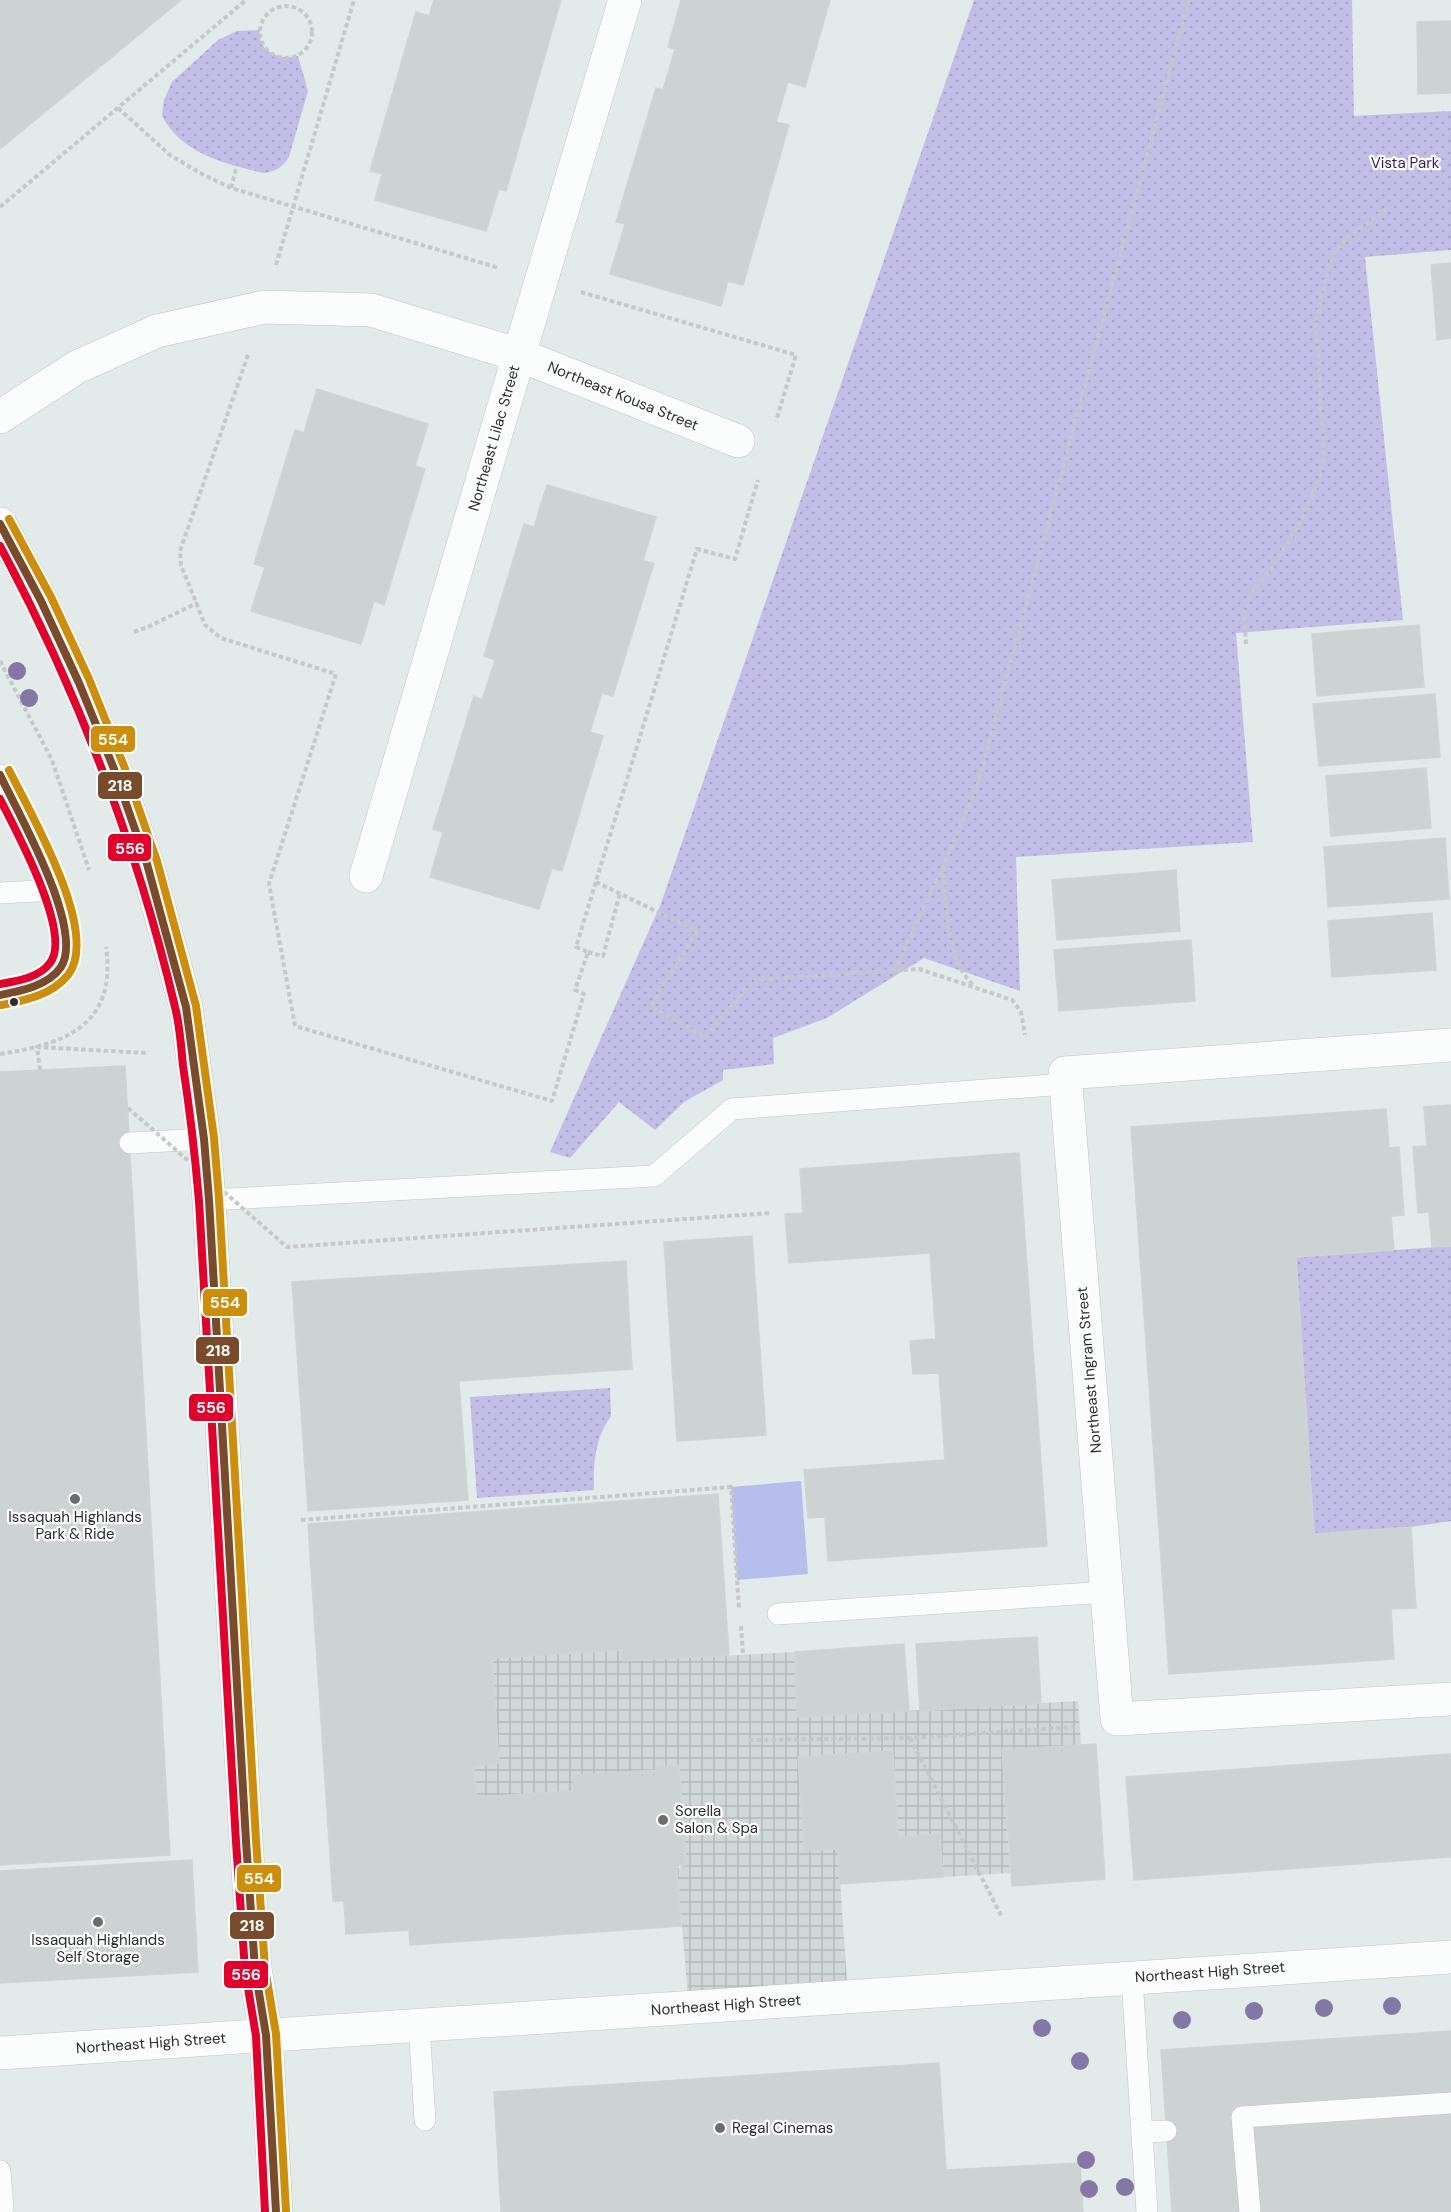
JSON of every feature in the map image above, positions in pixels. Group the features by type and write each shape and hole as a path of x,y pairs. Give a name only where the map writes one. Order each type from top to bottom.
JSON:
{"street":[{"name":"Northeast Lilac Street","path":"366,876 625,0"},
{"name":"Northeast Kousa Street","path":"0,417 77,367 157,331 264,307 371,310 519,354 738,441"},
{"path":"0,524 41,601 79,683 114,769 144,855 186,1007 204,1139 209,1200 255,1969 266,2035 276,2212"},
{"path":"1066,1084 1065,1073 1451,1045"},
{"name":"Northeast Ingram Street","path":"1066,1084 1117,1719 1451,1699"},
{"name":"Northeast High Street","path":"0,2053 1451,1957"}],"lane":[{"path":"0,775 55,890 65,919 68,940 65,960 54,975 33,989 0,995"},
{"path":"0,893 55,890"},
{"path":"209,1200 654,1176 732,1109 1066,1084"},
{"path":"130,1143 204,1139"},
{"path":"778,1614 1107,1592"},
{"path":"1132,1978 1147,2212"},
{"path":"419,2025 425,2120"},
{"path":"1250,2212 1242,2117 1451,2103"},
{"path":"1142,2132 1166,2131"},
{"path":"0,2171 3,2207"}],"path":[{"path":"0,207 246,0"},
{"path":"295,7 297,0"},
{"path":"354,0 264,307 180,551 181,564 205,625 221,638 336,674 269,884 295,1026 552,1101 584,994 575,990 588,952"},
{"path":"894,971 977,787 1189,0"},
{"path":"278,7 295,7 308,18 312,26 310,43 298,56 290,58 273,55 262,43 259,34 264,18 269,11 278,7"},
{"path":"231,188 237,165"},
{"path":"1246,644 1244,612 1252,592 1271,569 1302,519 1319,479 1324,454 1316,324 1326,277 1335,251 1352,234 1388,208"},
{"path":"620,893 603,956 576,946 696,549 735,559 748,514"},
{"path":"134,632 196,603"},
{"path":"943,866 950,940 965,978 977,989"},
{"path":"596,882 697,931 651,1006 705,1037 754,980 919,969 1012,1000 1021,1012 1025,1035"},
{"path":"40,1070 37,1047 147,1053"},
{"path":"128,1108 287,1247 771,1213"},
{"path":"301,1520 731,1486 743,1654"},
{"path":"749,1740 910,1738 1079,1726"},
{"path":"910,1738 1002,1917"}],"green space":[{"name":"Vista Park","path":"974,0 1352,0 1354,116 1451,111 1451,250 1365,257 1403,620 1236,633 1253,842 1016,857 1020,991 924,958 827,1018 773,1038 774,1064 723,1070 723,1080 684,1102 655,1130 619,1102 570,1158 550,1152 660,906"},
{"path":"260,30 262,44 271,53 284,57 298,56 308,91 289,157 278,168 264,173 234,166 193,148 181,140 162,116 164,100 172,82 218,40 237,31"},
{"path":"1451,1246 1451,1521 1411,1527 1314,1534 1296,1257"},
{"path":"610,1388 611,1416 598,1442 594,1490 477,1498 470,1397"}],"shaded area":[{"path":"801,1481 808,1574 737,1580 731,1487"},
{"path":"622,1650 624,1661 795,1652 798,1717 1078,1701 1081,1745 1002,1750 1010,1873 943,1877 940,1834 898,1837 892,1751 798,1757 804,1851 838,1849 848,1997 689,2007 677,1869 685,1865 678,1765 659,1767 659,1770 574,1775 574,1791 476,1797 474,1766 499,1762 492,1658"}],"building":[{"path":"0,0 181,0 0,149"},
{"path":"434,0 561,0 506,191 499,189 486,231 375,200 382,174 370,171 416,12 429,16"},
{"path":"681,0 830,0 805,87 788,82 776,122 789,125 743,285 728,281 721,306 610,274 625,224 616,222 656,88 663,90 675,49 668,47"},
{"path":"1451,21 1451,93 1418,94 1417,22"},
{"path":"1451,263 1451,338 1437,340 1431,265"},
{"path":"317,389 428,424 415,466 425,469 384,605 374,601 361,644 251,611 265,567 254,564 295,430 304,433"},
{"path":"547,485 656,517 643,561 654,563 613,696 602,693 590,732 603,736 562,871 552,868 539,909 430,877 443,832 433,829 474,696 482,700 495,660 484,656 524,524 534,527"},
{"path":"1419,625 1424,687 1317,696 1312,634"},
{"path":"1435,694 1440,757 1319,766 1313,704"},
{"path":"1426,768 1431,828 1331,836 1326,776"},
{"path":"1445,838 1449,899 1328,907 1324,847"},
{"path":"1176,870 1180,931 1057,940 1052,880"},
{"path":"1432,913 1436,970 1332,977 1328,921"},
{"path":"1191,940 1195,1001 1059,1011 1054,950"},
{"name":"Issaquah Highlands Park & Ride","path":"125,1066 170,1855 0,1865 0,1072"},
{"path":"1451,1105 1451,1246 1432,1247 1429,1212 1418,1213 1413,1147 1427,1146 1424,1107"},
{"path":"1386,1109 1389,1148 1399,1147 1404,1215 1391,1216 1394,1250 1296,1257 1314,1534 1411,1527 1416,1608 1391,1609 1394,1659 1169,1674 1131,1127"},
{"path":"1019,1153 1047,1546 828,1561 825,1517 808,1518 804,1470 945,1460 939,1373 913,1374 910,1341 936,1339 930,1253 789,1263 785,1214 803,1213 800,1169"},
{"path":"752,1236 766,1435 677,1441 664,1242"},
{"path":"626,1261 632,1369 459,1381 468,1500 308,1511 292,1282"},
{"path":"718,1494 729,1655 623,1661 622,1650 492,1658 499,1763 474,1766 476,1797 574,1791 573,1775 659,1770 659,1767 679,1765 686,1865 677,1866 681,1926 410,1945 409,1930 346,1934 344,1901 333,1901 308,1524"},
{"path":"1037,1637 1041,1703 920,1711 916,1644"},
{"path":"904,1644 909,1711 797,1717 795,1652"},
{"path":"1096,1744 1105,1879 1012,1886 1002,1750"},
{"path":"893,1751 898,1837 940,1834 943,1877 840,1884 838,1849 804,1851 798,1757"},
{"path":"1451,1754 1451,1857 1134,1880 1126,1777"},
{"name":"Issaquah Highlands Self Storage","path":"192,1860 198,1972 0,1983 0,1871"},
{"path":"1451,2031 1451,2212 1172,2212 1161,2050"},
{"name":"Regal Cinemas","path":"939,2063 946,2170 1080,2163 1083,2212 501,2212 494,2092"}],"transit line":[{"name":"554","path":"9,519 51,597 89,679 124,766 157,861 196,1006 214,1138 219,1199 256,1840 265,1968 276,2034 286,2211"},
{"name":"218","path":"0,524 41,601 79,683 114,769 147,864 186,1007 204,1139 209,1200 246,1841 255,1969 266,2035 276,2212"},
{"name":"556","path":"0,546 55,657 102,771 143,888 178,1021 199,1201 236,1842 245,1970 256,2036 265,2212"},
{"name":"554","path":"2,1005 29,999 62,982 68,975 76,956 76,931 59,873 9,770"},
{"name":"218","path":"0,775 46,871 64,926 66,949 61,967 49,979 34,987 0,995"},
{"name":"556","path":"0,799 39,881 54,929 55,949 50,963 40,972 27,978 0,984"}],"place":[{"name":"Issaquah Highlands Park & Ride","path":"75,1499"},
{"name":"Sorella Salon & Spa","path":"663,1820"},
{"name":"Issaquah Highlands Self Storage","path":"98,1922"},
{"name":"Regal Cinemas","path":"720,2128"}]}
